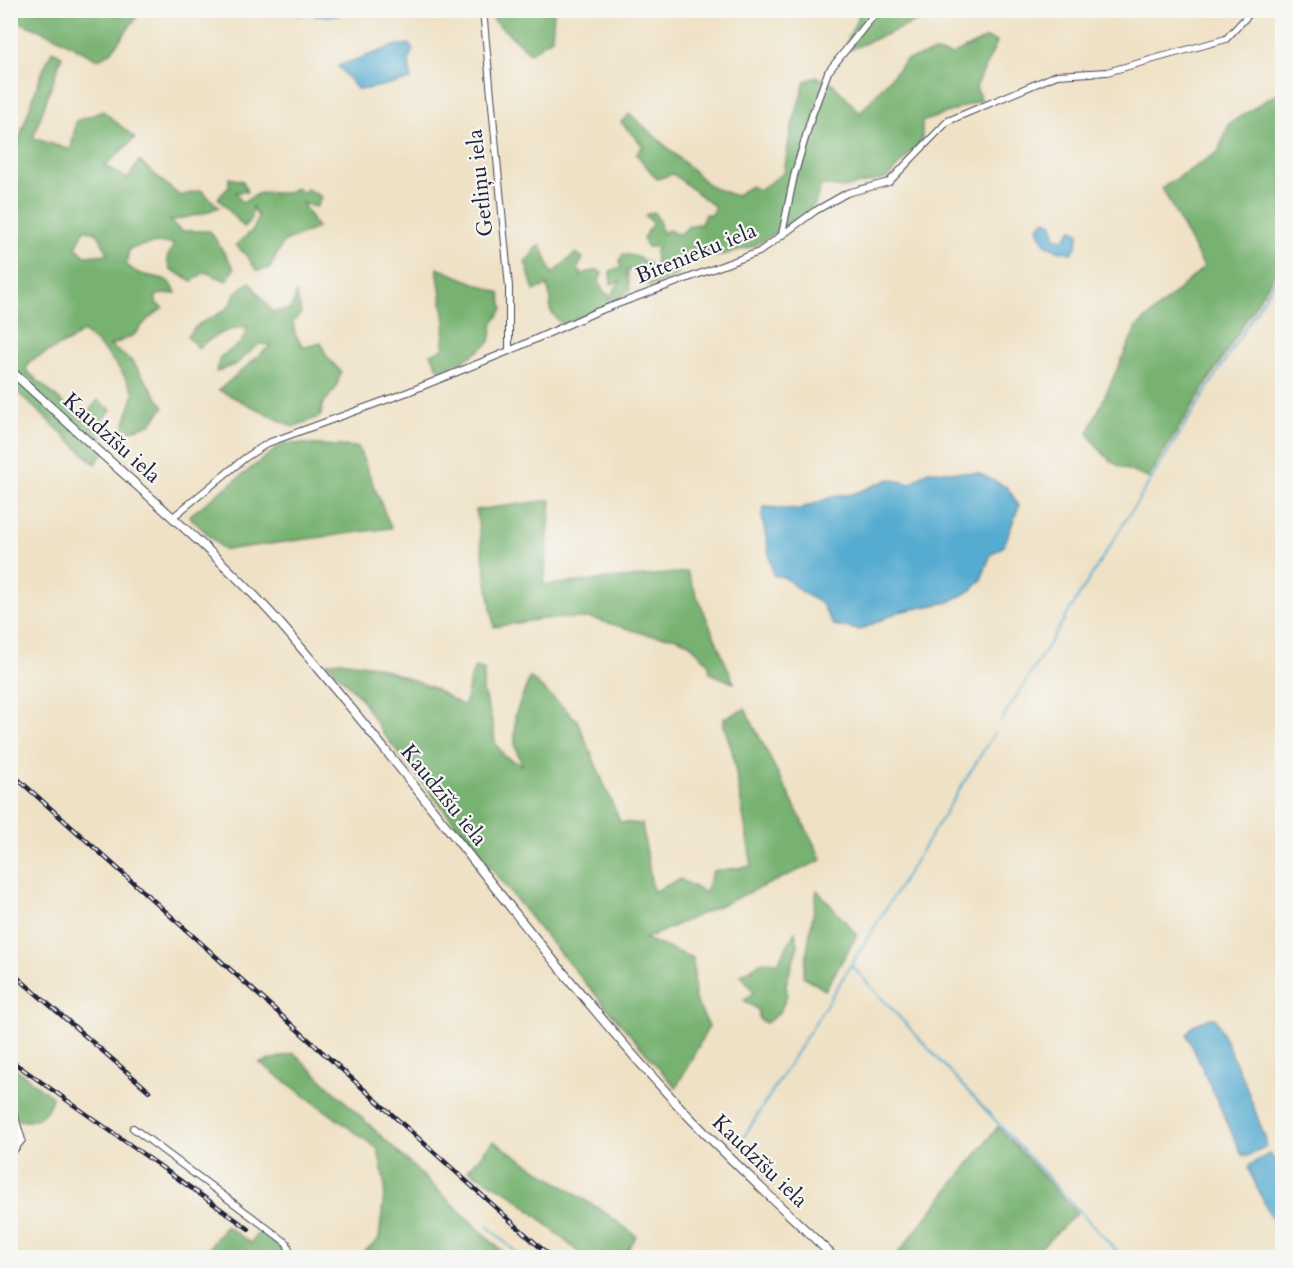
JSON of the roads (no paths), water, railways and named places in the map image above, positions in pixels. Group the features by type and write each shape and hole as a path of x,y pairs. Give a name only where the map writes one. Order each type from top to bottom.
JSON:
{"street":[{"name":"Getliņu iela","path":"483,10 509,287 509,351"},
{"path":"782,235 800,156 828,72 878,10"},
{"name":"Bitenieku iela","path":"173,517 245,458 268,443 408,392 509,351 596,312 759,252 815,211 847,194 889,182 948,121 1057,75 1107,72 1226,39 1253,10"},
{"name":"Kaudzīšu iela","path":"10,370 173,517 285,628 568,978 677,1104 710,1139 835,1257"},
{"path":"10,1113 15,1117 22,1140 10,1155"},
{"path":"133,1128 287,1243 292,1257"}],"water":[{"path":"289,11 311,11 300,15"},
{"path":"311,11 339,11 340,15 316,16"},
{"path":"409,44 413,49 409,60 411,80 357,89 338,66 394,46"},
{"path":"1045,220 1053,223 1055,237 1064,239 1072,229 1079,232 1077,245 1072,253 1059,251 1045,243 1038,227"},
{"path":"928,471 978,473 1007,487 1019,506 1004,546 991,554 981,580 972,590 949,602 898,612 860,630 833,625 822,604 803,593 784,577 773,575 762,516 764,507 799,509 835,496 853,494 890,479 910,484"},
{"path":"1211,1018 1216,1019 1246,1086 1266,1141 1266,1146 1248,1156 1242,1155 1187,1035 1193,1025"},
{"path":"1269,1154 1280,1170 1282,1180 1284,1205 1282,1237 1248,1168"}],"waterway":[{"path":"1001,721 1282,269"},
{"path":"995,732 851,965 1123,1258"},
{"path":"736,1145 740,1143 851,965"},
{"path":"487,1226 522,1258"}],"railway":[{"path":"10,772 552,1258"},
{"path":"10,971 149,1091"},
{"path":"10,1060 249,1229"}]}
